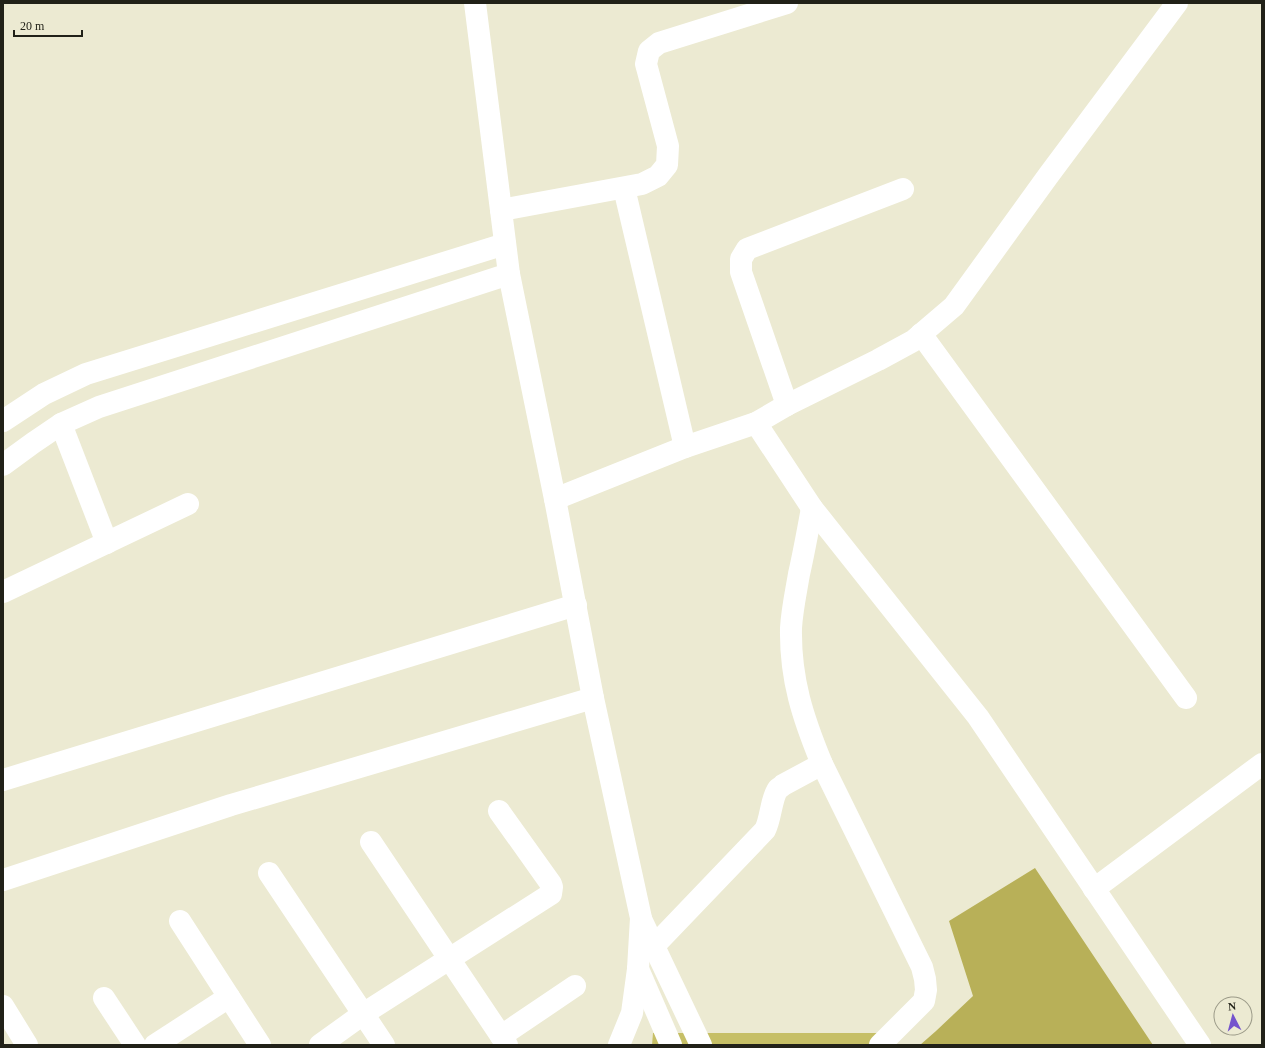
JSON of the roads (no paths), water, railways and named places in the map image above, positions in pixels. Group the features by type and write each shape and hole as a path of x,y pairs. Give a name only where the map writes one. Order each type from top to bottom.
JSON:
{"street":[{"path":"500,210 624,188 642,184 658,176 667,165 668,146 646,64 649,52 660,43 787,3"},
{"path":"555,499 685,447 756,423 787,405 913,341 954,306 1048,176 1177,3"},
{"path":"481,7 500,210 509,274 555,499 593,698 641,918 701,1045"},
{"path":"624,188 685,447"},
{"path":"787,405 741,272 741,259 747,248 903,189"},
{"path":"3,421 44,394 86,374 505,244"},
{"path":"3,465 61,424 99,407 509,274"},
{"path":"921,334 1186,698"},
{"path":"756,423 812,508 978,717 1200,1045"},
{"path":"61,424 107,543"},
{"path":"3,592 188,504"},
{"path":"812,508 795,596 791,628 793,669 799,700 809,732 822,764 922,967 925,979 926,990 924,1001 880,1045"},
{"path":"3,780 576,605"},
{"path":"3,880 231,805 593,698"},
{"path":"654,946 765,830 768,825 777,790 783,785 822,764"},
{"path":"1094,889 1262,764"},
{"path":"320,1045 363,1014 551,894 551,884 499,811"},
{"path":"372,842 449,960 504,1040 575,986"},
{"path":"269,873 384,1045"},
{"path":"619,1045 632,1013 638,969 641,918"},
{"path":"180,921 260,1045"},
{"path":"638,969 671,1045"},
{"path":"155,1045 229,997"},
{"path":"104,998 135,1045"},
{"path":"3,1006 27,1045"}]}
